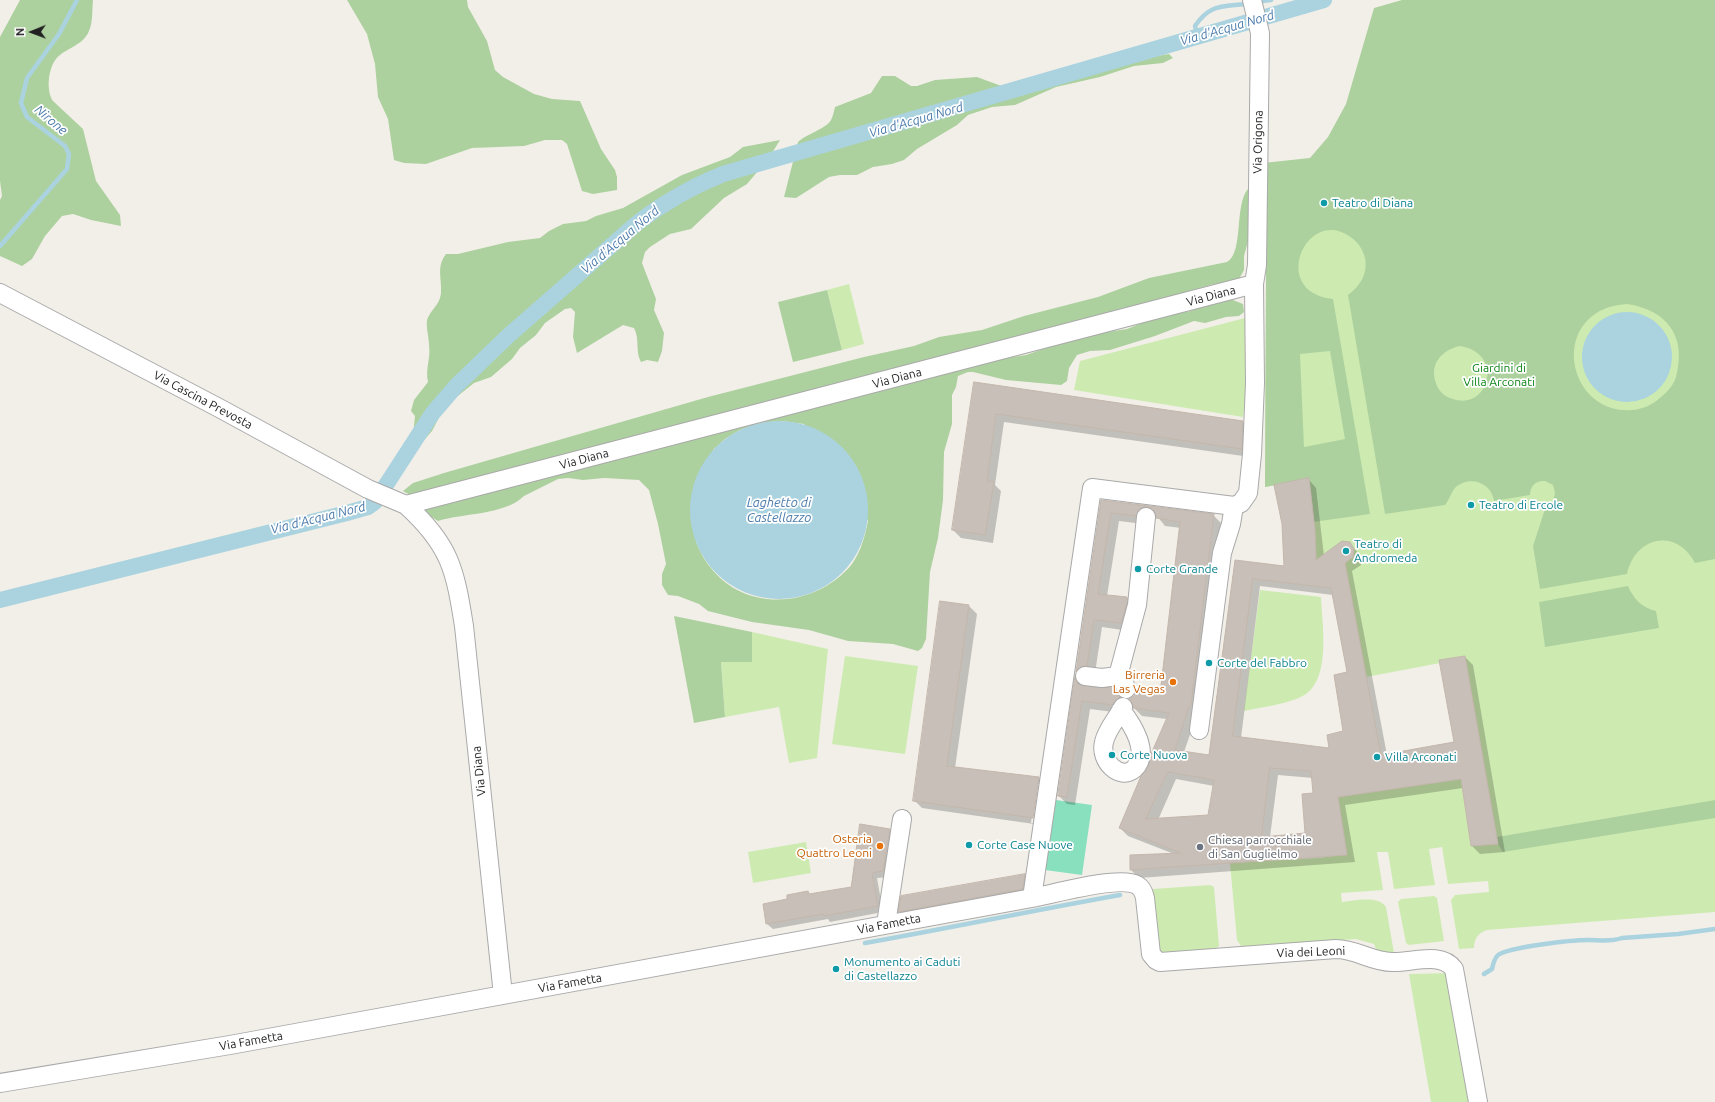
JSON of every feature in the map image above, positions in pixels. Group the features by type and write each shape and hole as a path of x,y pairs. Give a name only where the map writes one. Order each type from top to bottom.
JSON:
{"street":[{"name":"Via Origona","path":"1234,506 1240,503 1248,493 1252,454 1255,383 1254,284 1257,265 1260,28 1254,4"},
{"name":"Via Diana","path":"406,505 1254,284"},
{"name":"Via Cascina Prevosta","path":"0,293 221,409 368,489 386,498 406,505"},
{"path":"1032,898 1050,776 1072,675 1092,488 1148,504 1234,506 1232,524 1222,553 1199,730"},
{"path":"1072,675 1102,678 1122,696 1137,605 1148,504"},
{"name":"Via Diana","path":"406,505 423,521 440,543 457,584 464,626 503,995"},
{"path":"886,924 902,818"},
{"name":"Via Fametta","path":"0,1083 230,1045 1115,882 1125,882 1139,886"},
{"name":"Via dei Leoni","path":"1139,886 1145,898 1151,954 1160,962 1336,949 1357,952 1383,962 1432,959 1448,963 1454,970 1478,1102"}],"green space":[{"path":"20,0 93,0 92,20 89,31 83,40 60,55 53,63 49,80 49,92 53,101 83,129 96,181 120,215 121,226 91,220 73,214 62,216 45,236 32,259 22,266 0,256 0,200 2,196 0,181 0,37"},
{"path":"347,0 467,0 468,7 487,41 495,70 503,77 534,94 552,99 580,101 601,149 615,170 617,177 617,190 593,194 582,191 567,144 562,140 545,140 524,146 472,148 426,164 404,163 394,160 388,119 378,97 375,64 367,34"},
{"path":"1402,0 1715,0 1715,559 1695,563 1687,552 1677,544 1667,541 1657,541 1647,545 1638,552 1631,561 1627,574 1540,589 1533,546 1546,506 1553,502 1555,493 1553,485 1545,481 1534,484 1530,495 1494,501 1489,490 1485,486 1475,481 1469,481 1455,488 1445,505 1385,514 1348,295 1356,288 1362,279 1366,264 1365,258 1361,248 1355,240 1333,230 1319,233 1308,241 1301,254 1299,268 1302,282 1314,293 1333,299 1370,514 1313,522 1309,479 1265,487 1266,281 1263,163 1310,158 1328,137 1346,104 1374,8","holes":["1627,304 1641,307 1653,312 1663,319 1671,327 1676,337 1679,349 1679,362 1675,381 1662,397 1655,402 1640,409 1632,410 1624,410 1607,406 1594,398 1583,386 1576,372 1574,356 1576,341 1583,326 1595,314 1611,307","1460,346 1474,351 1483,359 1487,369 1487,380 1483,389 1476,397 1465,400 1453,399 1438,389 1434,376 1436,364 1443,354","1330,351 1345,439 1304,447 1300,354"]},
{"path":"1169,54 1173,58 1163,63 1134,66 1100,77 1056,87 1015,105 992,107 968,115 957,125 917,149 904,160 892,164 873,167 857,175 840,175 829,177 796,198 784,197 798,142 825,126 832,118 835,107 871,93 882,76 895,76 911,86 917,86 935,80 977,77 1015,91 1029,90 1139,59"},
{"name":"Giardini di Villa Arconati","path":"1715,130 1715,912 1487,930 1477,937 1474,948 1459,949 1451,900 1455,895 1489,892 1488,881 1448,884 1442,847 1429,849 1435,885 1394,889 1388,852 1377,852 1383,890 1341,893 1342,902 1372,900 1382,903 1386,907 1394,953 1378,954 1374,944 1356,939 1245,947 1241,946 1237,940 1230,863 1319,858 1347,854 1338,797 1461,779 1471,846 1498,844 1465,656 1440,660 1440,663 1366,677 1347,572 1317,570 1315,530 1309,479 1265,487 1266,281 1264,184"},
{"path":"780,140 769,158 747,184 724,198 691,229 670,234 645,252 642,263 656,299 654,310 664,333 662,351 658,362 647,360 641,362 638,354 636,332 634,328 623,325 577,353 573,337 575,312 571,308 565,309 545,323 536,335 520,348 512,359 491,377 474,383 444,408 432,431 411,455 415,416 411,411 414,400 428,382 427,373 429,339 427,320 440,297 440,268 446,254 458,254 508,242 540,238 549,231 563,224 586,221 596,216 623,208 682,175 730,157 743,147"},
{"path":"1248,189 1250,193 1250,234 1244,256 1244,270 1239,279 1210,285 1082,322 1049,328 412,496 403,491 413,483 444,473 708,397 864,357 914,346 939,337 982,330 1024,316 1098,297 1149,278 1227,262 1232,257 1235,249 1241,206"},
{"path":"849,284 864,344 842,350 827,290"},
{"path":"827,290 842,350 793,362 778,302"},
{"path":"1224,299 1233,300 1243,304 1244,312 1239,316 1226,317 1205,323 1194,321 1155,336 1110,350 1090,351 1077,355 1069,368 1067,381 1061,385 1006,380 973,372 968,372 958,376 956,387 952,395 952,424 944,452 943,500 938,538 930,572 926,639 922,648 918,651 893,644 848,641 809,630 752,622 708,611 699,604 678,596 668,595 662,585 662,574 666,564 658,524 649,490 639,480 604,478 583,480 568,478 558,479 506,507 483,513 448,518 438,521 423,512 422,505 630,452 657,449 856,392 878,392 911,380 999,359 1026,355 1080,336 1127,329 1159,316 1191,311 1201,306","holes":["781,421 804,424 868,521 866,532 858,554 852,564 837,578 820,589 801,596 782,599 762,598 743,593 726,583 711,568 704,559 696,542 713,450 725,439 740,430 760,423"]},
{"path":"1245,318 1247,381 1243,417 1074,390 1080,361"},
{"path":"1628,586 1633,595 1642,605 1656,611 1659,628 1545,647 1539,602"},
{"path":"1260,590 1321,597 1323,635 1322,663 1314,686 1306,694 1285,703 1244,711"},
{"path":"674,616 752,632 752,662 721,662 725,717 694,723"},
{"path":"752,632 828,649 817,758 789,763 779,707 725,717 721,662 752,662"},
{"path":"845,656 918,666 905,754 832,744"},
{"path":"1056,800 1092,805 1082,875 1045,870"},
{"path":"1715,800 1715,818 1503,852 1498,844 1497,837"},
{"path":"806,842 811,873 753,883 748,852"},
{"path":"1210,885 1214,887 1219,946 1215,949 1159,953 1153,889"},
{"path":"1434,896 1437,898 1444,941 1409,945 1406,943 1398,902 1401,899"},
{"path":"1451,973 1473,1102 1431,1102 1409,974"}],"water":[{"path":"1627,312 1636,313 1652,320 1664,332 1671,348 1671,366 1664,382 1652,394 1636,401 1627,402 1618,401 1602,394 1590,382 1583,366 1582,357 1583,348 1590,332 1602,320 1618,313"},
{"name":"Laghetto di Castellazzo","path":"788,421 813,427 821,431 836,441 848,453 862,476 867,493 867,527 862,544 848,567 836,579 813,593 796,598 770,599 745,593 737,589 722,579 710,567 696,544 691,527 690,501 696,476 700,468 710,453 722,441 745,427 762,422"}],"building":[{"path":"974,382 1243,421 1242,449 996,414 987,481 994,482 985,535 952,530"},
{"path":"1309,478 1315,530 1316,560 1342,541 1350,542 1354,549 1353,557 1345,563 1381,755 1454,742 1439,660 1465,656 1498,844 1471,846 1461,779 1338,797 1347,855 1130,870 1130,855 1181,853 1119,828 1141,776 1149,765 1151,754 1169,713 1133,708 1132,702 1129,699 1134,696 1136,691 1160,694 1180,522 1156,518 1155,512 1147,507 1141,508 1136,516 1111,513 1098,594 1127,597 1127,603 1121,623 1094,620 1087,666 1081,667 1076,672 1101,500 1214,514 1191,705 1188,709 1175,750 1209,755 1235,560 1284,566 1282,524 1274,485","holes":["1253,579 1331,588 1347,672 1334,675 1343,731 1327,735 1329,748 1233,736","1270,768 1311,771 1313,793 1302,794 1305,833 1262,837","1168,772 1214,780 1208,815 1146,819"]},
{"path":"940,601 969,605 947,766 1039,777 1033,818 913,801"},
{"path":"1075,677 1078,684 1084,686 1115,688 1120,697 1112,705 1082,701 1067,797 1058,796"},
{"path":"860,824 890,829 883,871 872,873 878,906 824,916 823,914 766,924 763,904 787,899 787,895 808,891 809,894 851,887"},
{"path":"1025,874 1023,889 898,912 901,896"}],"waterway":[{"name":"Nirone","path":"0,246 67,169 69,154 65,146 27,117 21,103 27,78 59,34 77,0"},
{"path":"1262,1 1271,0"},
{"name":"Via d'Acqua Nord","path":"0,600 368,507 375,502 432,414 456,386 508,336 636,224 667,202 711,179 723,174 1324,0"},
{"path":"1198,37 1195,26 1200,19 1211,10 1223,6 1246,4"},
{"path":"865,943 1120,895"},
{"path":"1484,974 1492,969 1498,955 1515,949 1568,941 1609,940 1715,929"}],"place":[{"name":"Teatro di Diana","path":"1324,203"},
{"name":"Teatro di Ercole","path":"1471,505"},
{"name":"Teatro di Andromeda","path":"1346,551"},
{"name":"Corte Grande","path":"1138,569"},
{"name":"Corte del Fabbro","path":"1209,663"},
{"name":"Birreria Las Vegas","path":"1173,682"},
{"name":"Corte Nuova","path":"1112,755"},
{"name":"Villa Arconati","path":"1377,757"},
{"name":"Corte Case Nuove","path":"969,845"},
{"name":"Osteria Quattro Leoni","path":"880,846"},
{"name":"Chiesa parrocchiale di San Guglielmo","path":"1200,847"},
{"name":"Monumento ai Caduti di Castellazzo","path":"836,969"}]}
